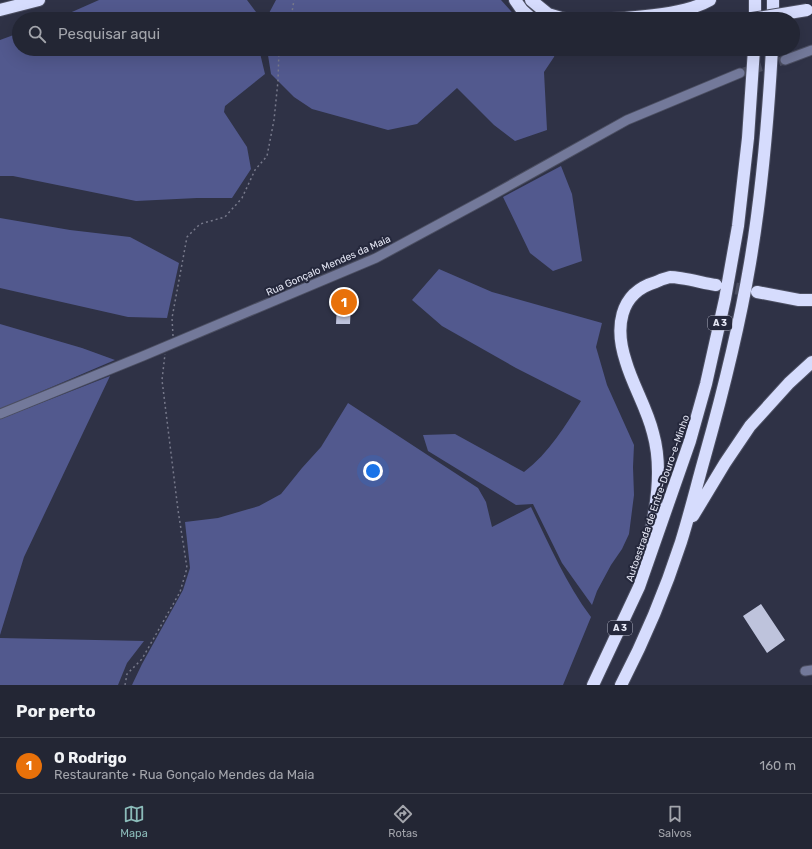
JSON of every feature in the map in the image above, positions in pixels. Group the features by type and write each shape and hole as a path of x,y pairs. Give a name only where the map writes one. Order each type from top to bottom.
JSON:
{"highway":[{"path":"0,10 39,0"},
{"path":"515,0 524,12"},
{"path":"531,0 546,12"},
{"path":"670,12 700,6 710,0"},
{"path":"754,12 755,0"},
{"path":"773,0 773,12"},
{"path":"792,12 809,9"},
{"name":"Autoestrada de Entre-Douro-e-Minho","path":"593,685 639,587 690,441 706,384 725,299 742,197 754,56"},
{"name":"A 3","path":"621,685 653,613 681,542 723,391 744,298 755,232 768,116 772,56"},
{"path":"639,587 655,506 658,465 654,433 625,362 620,330 623,310 632,295 649,284 670,277 716,284"},
{"path":"756,292 799,300 812,300"},
{"path":"681,542 696,509 750,426 812,362"}],"street":[{"path":"800,54 812,50"},
{"path":"785,60 796,56"},
{"name":"Rua Gonçalo Mendes da Maia","path":"0,414 376,258 627,120 740,73"}],"path":[{"path":"292,12 294,0"},
{"path":"125,685 127,674 142,659 180,592 187,568 178,510 162,380 187,237 200,224 225,217 242,198 255,170 267,156 275,112 279,56"}],"shaded area":[{"path":"99,0 247,0 256,12 72,12"},
{"path":"276,0 501,0 512,12 270,12"},
{"path":"12,36 12,56 261,56 265,74 225,106 224,112 247,147 251,169 232,198 136,201 13,176 0,176 0,40"},
{"path":"268,56 554,56 544,72 547,130 515,141 494,125 457,88 417,124 388,130 312,109 294,97 271,74"},
{"path":"561,166 572,194 582,261 553,271 530,253 503,197"},
{"path":"0,218 70,230 130,237 179,263 167,318 128,317 0,288"},
{"path":"439,269 492,292 602,323 596,347 607,385 634,445 634,495 629,534 622,549 611,565 597,591 592,605 562,563 533,504 516,505 428,451 423,435 455,434 524,472 549,448 581,401 516,368 442,326 412,300"},
{"path":"0,324 82,348 115,360 0,409"},
{"path":"110,376 24,557 0,635 0,419"},
{"path":"348,403 478,488 486,502 492,527 531,507 566,577 591,617 563,685 132,685 183,590 190,568 185,522 218,518 259,506 281,494 321,447"},
{"path":"0,638 144,641 127,663 118,685 0,685"}],"building":[{"path":"337,304 351,304 350,324 336,324"},
{"path":"761,604 785,640 767,653 743,616"}],"tunnel":[{"path":"740,73 785,60"},
{"path":"718,285 755,292"}],"place":[{"name":"O Rodrigo","path":"344,302"}]}
